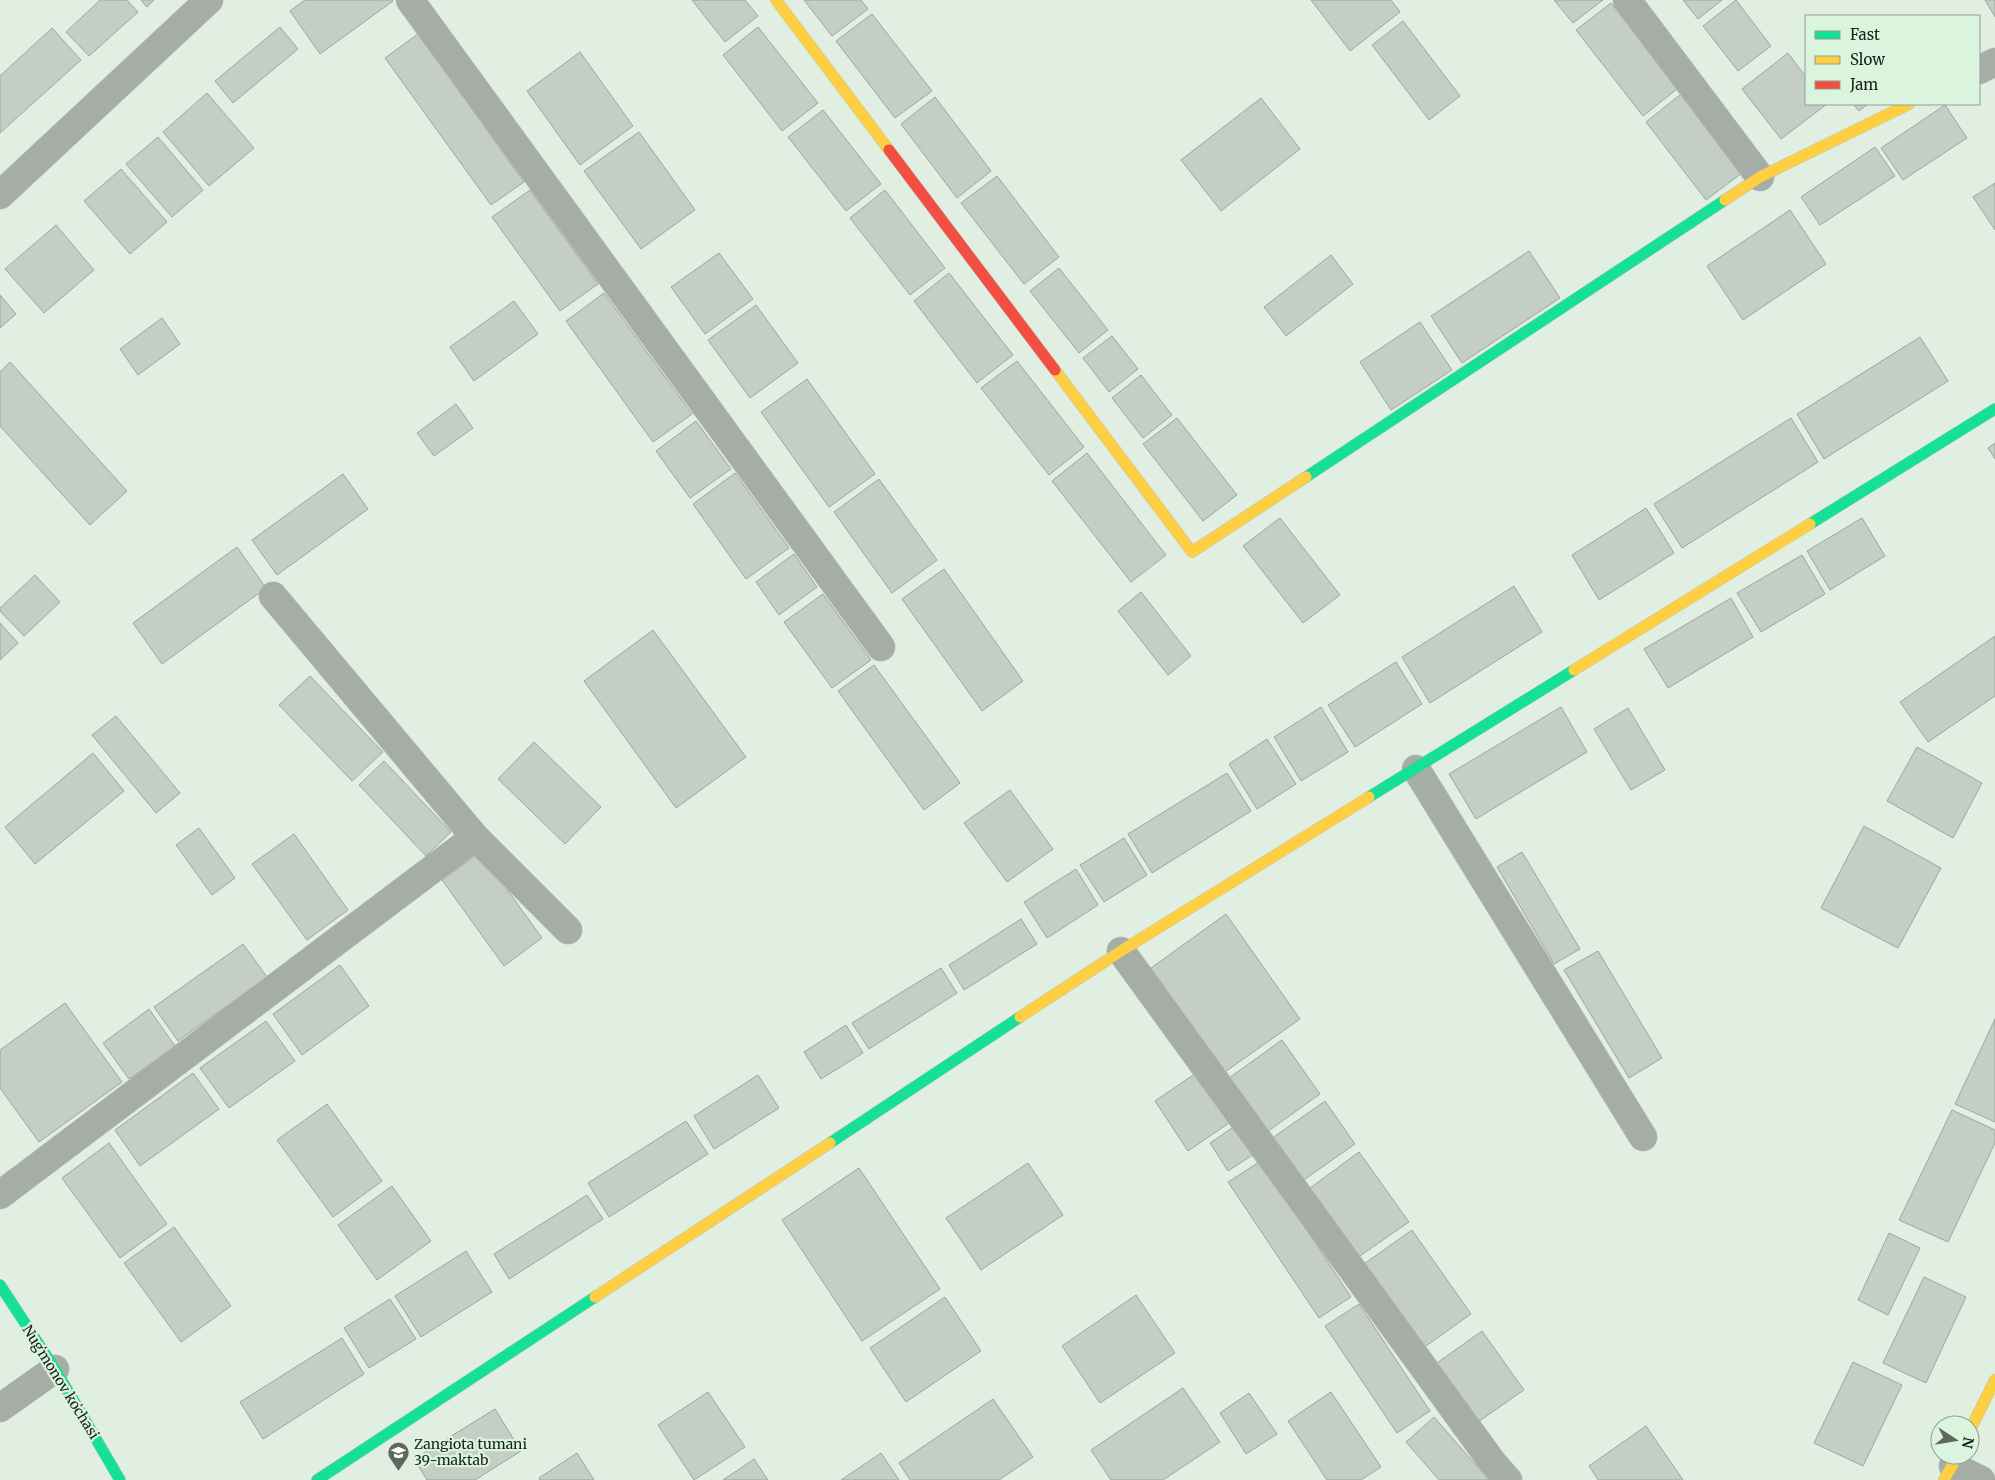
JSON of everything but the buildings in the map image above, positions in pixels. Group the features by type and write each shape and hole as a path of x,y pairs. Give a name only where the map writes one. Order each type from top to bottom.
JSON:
{"street":[{"path":"0,195 209,0"},
{"path":"410,0 881,647"},
{"path":"776,0 1192,552 1760,177 1907,105"},
{"path":"1627,0 1760,177"},
{"path":"1980,70 1995,62"},
{"path":"317,1480 1121,952 1995,409"},
{"path":"273,596 475,837 568,930"},
{"path":"1416,769 1643,1136"},
{"path":"0,1195 475,837"},
{"path":"1121,952 1508,1480"},
{"name":"Nugʻmonov koʻchasi","path":"0,1285 54,1369 120,1480"},
{"path":"0,1408 54,1369"},
{"path":"1978,1415 1995,1380"},
{"path":"1952,1467 1981,1480"}],"traffic: fast":[{"path":"1306,477 1725,200"},
{"path":"1810,524 1995,409"},
{"path":"1369,797 1574,670"},
{"path":"830,1143 1020,1017"},
{"path":"0,1285 55,1369 120,1480"},
{"path":"317,1480 595,1297"}],"traffic: slow":[{"path":"776,0 889,150"},
{"path":"1725,200 1760,177 1907,105"},
{"path":"1055,370 1192,552 1306,477"},
{"path":"1574,670 1810,524"},
{"path":"1020,1017 1121,951 1369,797"},
{"path":"595,1297 830,1143"},
{"path":"1978,1415 1995,1380"},
{"path":"1944,1480 1952,1465"}],"traffic: jam":[{"path":"889,150 1055,370"}],"place":[{"name":"Zangiota tumani 39-maktab","path":"398,1471"}]}
